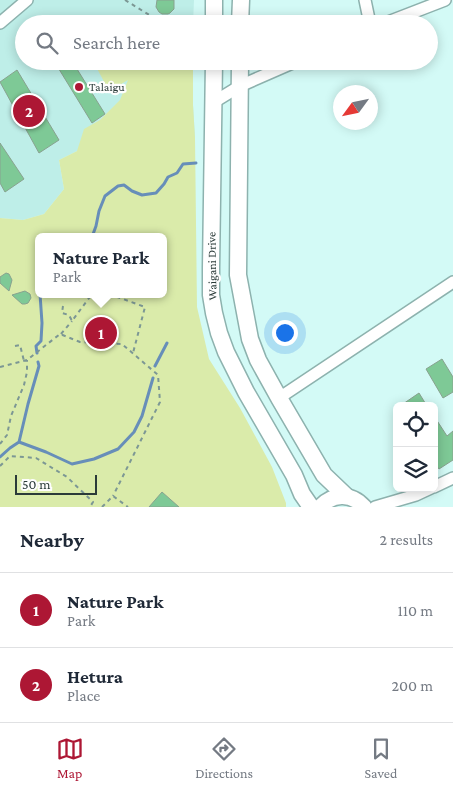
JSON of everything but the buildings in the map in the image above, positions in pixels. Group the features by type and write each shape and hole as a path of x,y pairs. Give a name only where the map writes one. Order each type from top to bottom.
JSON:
{"highway":[{"path":"214,0 214,15"},
{"path":"240,15 241,0"},
{"name":"Waigani Drive","path":"214,70 211,268 211,295 214,313 219,333 234,368 310,507"},
{"name":"Waigani Drive","path":"240,70 238,275 250,339 258,360 278,398 324,475 346,496"}],"main road":[{"path":"320,507 328,500 337,496 346,496 354,499 364,507"}],"street":[{"path":"365,0 368,15"},
{"path":"406,15 445,0"},
{"path":"0,22 24,1"},
{"path":"214,102 240,86 276,70"},
{"path":"278,398 453,282"},
{"path":"438,485 453,478"},
{"path":"375,507 422,492"}],"path":[{"path":"125,0 149,15"},
{"path":"0,367 25,360 37,353 60,334 89,298"},
{"path":"120,298 146,307 133,353"},
{"path":"63,306 62,313 70,315 72,321"},
{"path":"60,334 80,342 122,344 158,375 160,402 113,496 102,507"},
{"path":"0,444 11,427 13,411 24,385 27,372 20,345 15,346"},
{"path":"0,466 10,456 36,458 67,477 93,502 90,507"},
{"path":"113,496 128,507"}],"shaded area":[{"path":"0,0 194,0 193,15 15,15 15,70 193,70 195,138 113,133 59,160 64,189 44,214 23,220 0,218"}],"green space":[{"path":"98,70 193,70 197,307 209,359 240,408 272,467 286,507 0,507 0,218 23,220 44,214 64,189 59,160 77,151 84,129 100,120 120,100 128,80 109,91"}],"waterway":[{"path":"93,233 105,196 118,186 124,185 142,195 156,193 168,177 177,173 183,164 196,163"},
{"path":"37,353 36,346 41,341 40,298"},
{"path":"155,366 167,343"},
{"path":"0,457 19,442 39,366 38,362"},
{"path":"19,442 72,464 94,459 118,449 134,432 142,416 153,378"}],"place":[{"name":"Talaigu","path":"79,87"},
{"name":"Hetura","path":"29,111"},
{"name":"Nature Park","path":"101,333"}]}
